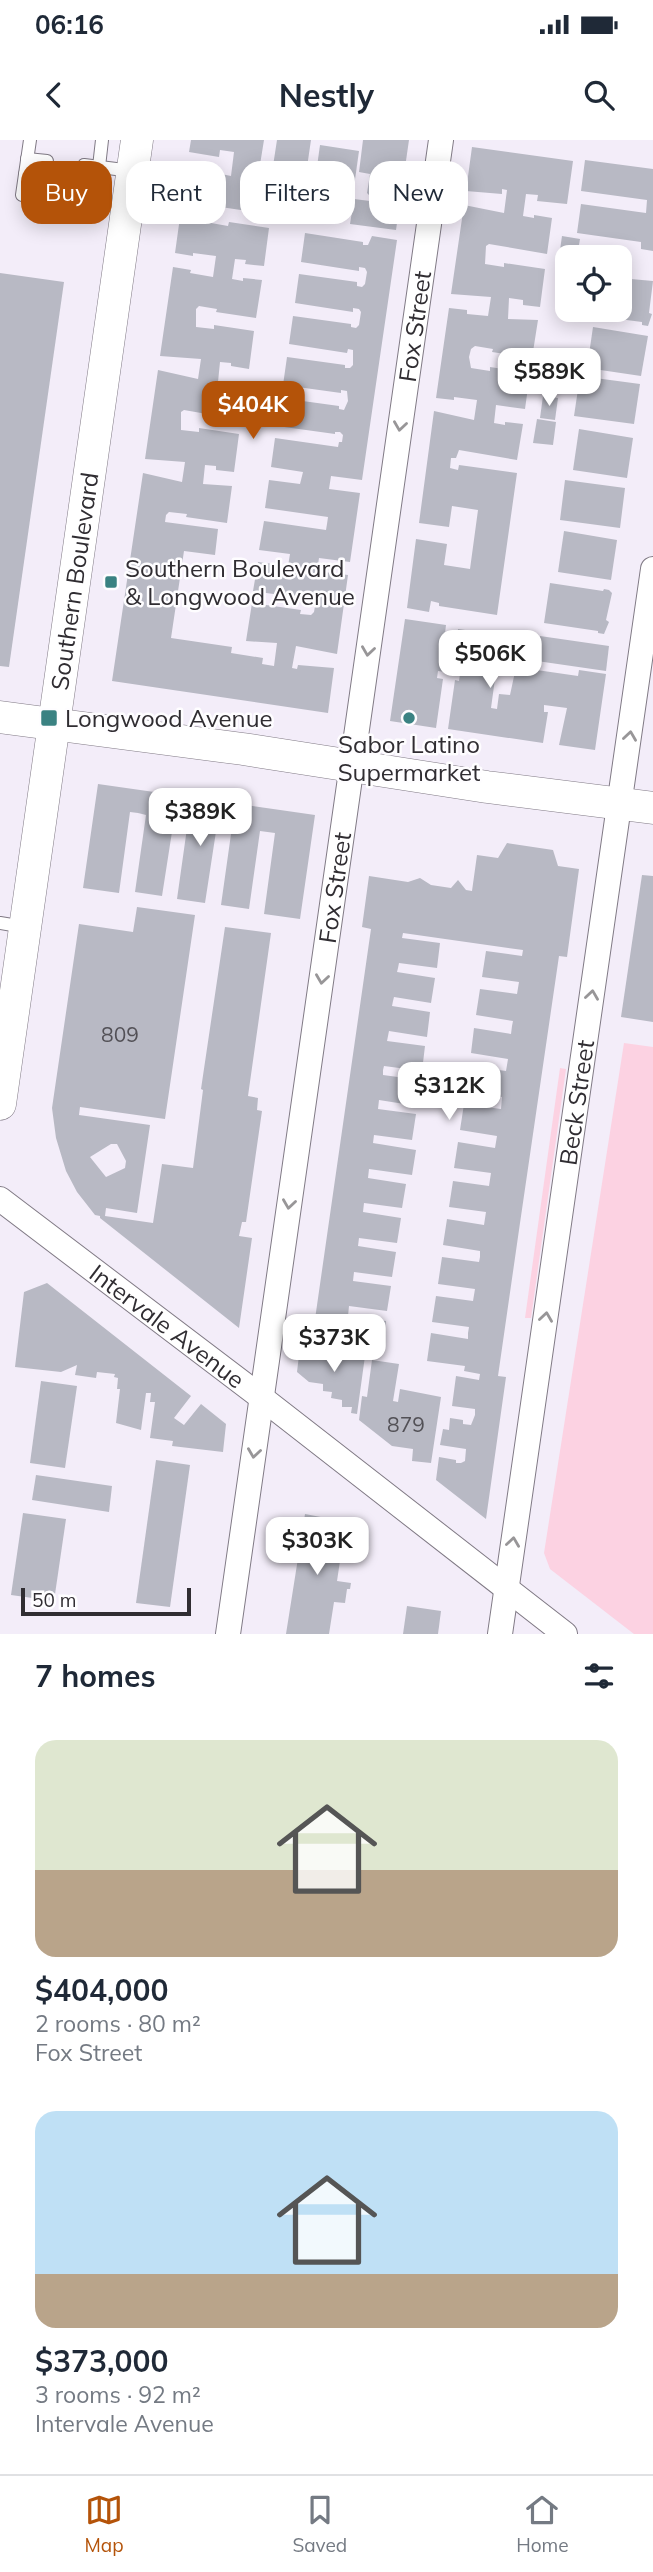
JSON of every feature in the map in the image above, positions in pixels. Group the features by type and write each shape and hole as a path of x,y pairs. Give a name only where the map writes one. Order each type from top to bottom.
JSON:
{"street":[{"name":"Southern Boulevard","path":"134,161 137,140"},
{"name":"Fox Street","path":"228,1634 441,140"},
{"name":"Southern Boulevard","path":"0,1104 12,925 53,724 126,219"},
{"name":"Beck Street","path":"500,1634 653,569"},
{"path":"0,717 487,787 653,807"},
{"name":"Intervale Avenue","path":"0,1199 262,1398 565,1634"}],"lane":[{"path":"30,140 27,159 47,161"},
{"path":"100,161 102,140"}],"shaded area":[{"path":"624,1043 653,1047 653,1634 634,1634 550,1569 544,1553"},
{"path":"560,1068 566,1069 531,1318 525,1318"}],"building":[{"path":"191,140 264,140 261,161 240,161 240,210 226,208 226,175 231,176 234,152 220,150 219,157 189,152"},
{"path":"277,140 311,140 308,161 274,161"},
{"path":"363,140 409,140 406,161 369,161 369,174 359,172"},
{"path":"320,145 359,151 355,179 355,161 318,161"},
{"path":"472,147 573,161 567,204 537,201 538,195 526,194 523,216 552,218 547,254 489,244 486,246 485,264 504,267 504,263 545,269 540,307 523,305 523,300 509,298 508,319 538,320 532,358 492,352 493,349 475,346 469,357 471,368 490,371 490,367 530,373 525,409 496,405 494,423 523,424 517,460 459,450 456,458 451,458 450,468 458,470 459,465 517,473 497,615 439,606 439,603 431,601 429,612 407,608 416,539 447,544 444,565 470,569 478,510 452,506 449,527 419,523 434,411 474,420 477,400 436,398 449,308 467,310 467,314 488,316 491,297 451,294 461,224 468,224 468,206 504,213 507,190 502,189 502,194 468,191"},
{"path":"585,160 653,169 653,251 641,249 641,242 577,233 581,204 646,213 647,200 581,191"},
{"path":"355,199 369,201 369,224 397,224 396,230 350,224 355,224"},
{"path":"229,222 269,228 264,266 245,264 246,260 235,259 232,279 262,280 256,318 216,312 217,309 199,306 196,309 196,327 214,329 214,325 254,331 249,369 220,362 218,382 247,383 241,420 184,410 181,412 181,430 199,432 199,428 239,434 234,472 216,470 216,466 205,465 203,484 232,486 227,523 169,512 165,522 218,529 215,555 184,551 171,638 232,647 231,653 263,658 262,664 274,666 277,643 246,641 252,603 301,610 300,614 311,615 316,600 253,591 258,562 288,566 290,554 259,550 264,521 326,530 328,517 265,508 269,480 300,484 303,472 271,467 275,438 338,447 343,435 340,432 335,434 277,426 281,398 339,406 339,409 344,410 348,401 347,391 341,390 341,393 283,385 287,357 345,365 345,368 353,365 353,350 348,349 347,353 289,344 293,316 351,324 351,327 356,328 361,312 353,308 353,312 295,303 299,274 357,282 357,286 362,287 367,272 365,268 359,267 359,271 301,262 305,233 363,242 363,245 368,245 372,236 397,240 362,480 331,476 329,489 360,493 350,562 319,558 317,571 348,575 337,654 296,646 292,668 297,669 298,665 334,668 328,713 112,681 143,473 182,482 185,462 145,459 158,370 198,379 201,359 160,356 173,267 213,277 216,256 175,253 179,224 228,226"},
{"path":"562,236 580,239 579,245 561,245"},
{"path":"0,273 64,282 9,667 0,666"},
{"path":"632,279 653,281 649,313 652,314 648,326 642,325 642,322 632,321"},
{"path":"593,327 648,336 641,376 587,368"},
{"path":"580,376 640,384 634,424 574,416"},
{"path":"543,396 558,398 555,420 540,418"},
{"path":"537,419 556,422 553,445 533,443"},
{"path":"579,429 633,438 627,478 573,470"},
{"path":"565,480 625,488 620,528 560,520"},
{"path":"564,531 617,540 611,580 558,572"},
{"path":"550,583 609,590 612,593 606,620 609,622 604,634 544,623"},
{"path":"405,619 446,625 442,658 454,660 458,629 501,635 491,708 497,709 499,694 510,695 516,667 578,676 579,670 606,674 595,750 559,745 567,708 544,705 544,712 548,712 543,743 448,729 455,680 459,681 460,674 438,671 437,678 443,679 436,728 390,721"},
{"path":"509,632 527,634 524,660 506,657"},
{"path":"540,636 609,646 606,671 537,661"},
{"path":"98,784 315,815 300,919 264,914 275,833 260,831 249,909 221,905 232,827 217,825 205,903 177,899 188,821 174,819 162,896 135,892 146,815 138,813 130,812 119,893 83,888"},
{"path":"507,843 553,850 558,866 579,869 567,957 559,956 498,1376 506,1377 486,1519 436,1480 439,1457 456,1460 456,1463 465,1461 466,1449 440,1445 443,1429 449,1430 450,1418 463,1420 463,1424 471,1425 475,1415 475,1409 452,1406 456,1376 479,1380 480,1374 464,1371 465,1366 427,1361 431,1333 468,1339 469,1327 432,1322 436,1296 473,1301 475,1289 438,1284 442,1257 479,1262 480,1257 480,1251 443,1245 447,1219 484,1225 486,1212 449,1207 453,1181 489,1186 491,1173 454,1168 458,1142 495,1148 497,1136 460,1130 464,1104 501,1109 502,1097 465,1092 469,1066 506,1071 508,1059 471,1053 474,1028 511,1034 513,1021 476,1015 480,989 517,994 519,982 482,977 486,951 522,956 523,950 403,933 402,938 440,943 437,968 399,963 397,972 435,978 431,1003 394,997 392,1006 430,1012 427,1037 389,1031 387,1041 425,1046 422,1071 384,1066 383,1070 383,1075 420,1080 417,1106 379,1100 378,1109 416,1114 412,1140 374,1135 373,1143 416,1150 412,1175 369,1169 368,1178 406,1184 402,1208 364,1203 363,1212 401,1218 397,1243 359,1238 358,1246 396,1252 392,1277 354,1272 353,1281 391,1286 387,1311 349,1306 348,1316 386,1321 383,1345 344,1340 344,1345 312,1340 371,929 362,927 369,876 408,882 420,878 431,885 451,888 458,880 466,890 472,891 477,855 498,858"},
{"path":"642,875 653,876 653,1022 621,1017"},
{"path":"137,907 195,915 165,1119 80,1107 79,1115 150,1125 137,1213 106,1208 105,1216 153,1223 162,1164 193,1168 201,1089 225,927 271,933 248,1096 258,1098 257,1110 262,1111 246,1222 242,1222 239,1236 252,1238 239,1328 100,1216 95,1215 77,1192 66,1171 56,1138 52,1108 79,924 133,932","holes":["111,1144 117,1144 126,1161 125,1168 106,1177 90,1157"]},
{"path":"47,1283 191,1396 174,1418 184,1425 201,1404 226,1424 223,1452 172,1446 173,1441 150,1438 155,1402 150,1402 151,1393 146,1393 141,1430 116,1423 120,1389 117,1389 118,1378 114,1377 115,1374 97,1372 96,1378 75,1375 77,1365 61,1372 15,1367 24,1292"},
{"path":"300,1347 365,1356 357,1414 351,1413 352,1407 342,1407 342,1400 331,1398 332,1392 323,1391 323,1384 309,1382 297,1372"},
{"path":"372,1360 399,1364 393,1401 398,1402 400,1389 441,1397 431,1463 412,1461 413,1449 392,1446 359,1420 362,1396 367,1397"},
{"path":"41,1381 77,1386 65,1468 30,1463"},
{"path":"156,1460 190,1465 170,1607 136,1603"},
{"path":"36,1475 112,1486 109,1512 32,1500"},
{"path":"23,1513 66,1519 54,1601 11,1595"},
{"path":"305,1514 352,1523 349,1539 335,1539 332,1560 340,1561 337,1581 351,1583 350,1589 347,1589 345,1603 334,1602 329,1634 286,1634"},
{"path":"407,1606 441,1611 438,1634 403,1634"}],"place":[{"name":"Southern Boulevard & Longwood Avenue","path":"111,582"},
{"name":"Longwood Avenue","path":"49,718"},
{"name":"Sabor Latino Supermarket","path":"409,718"}]}
